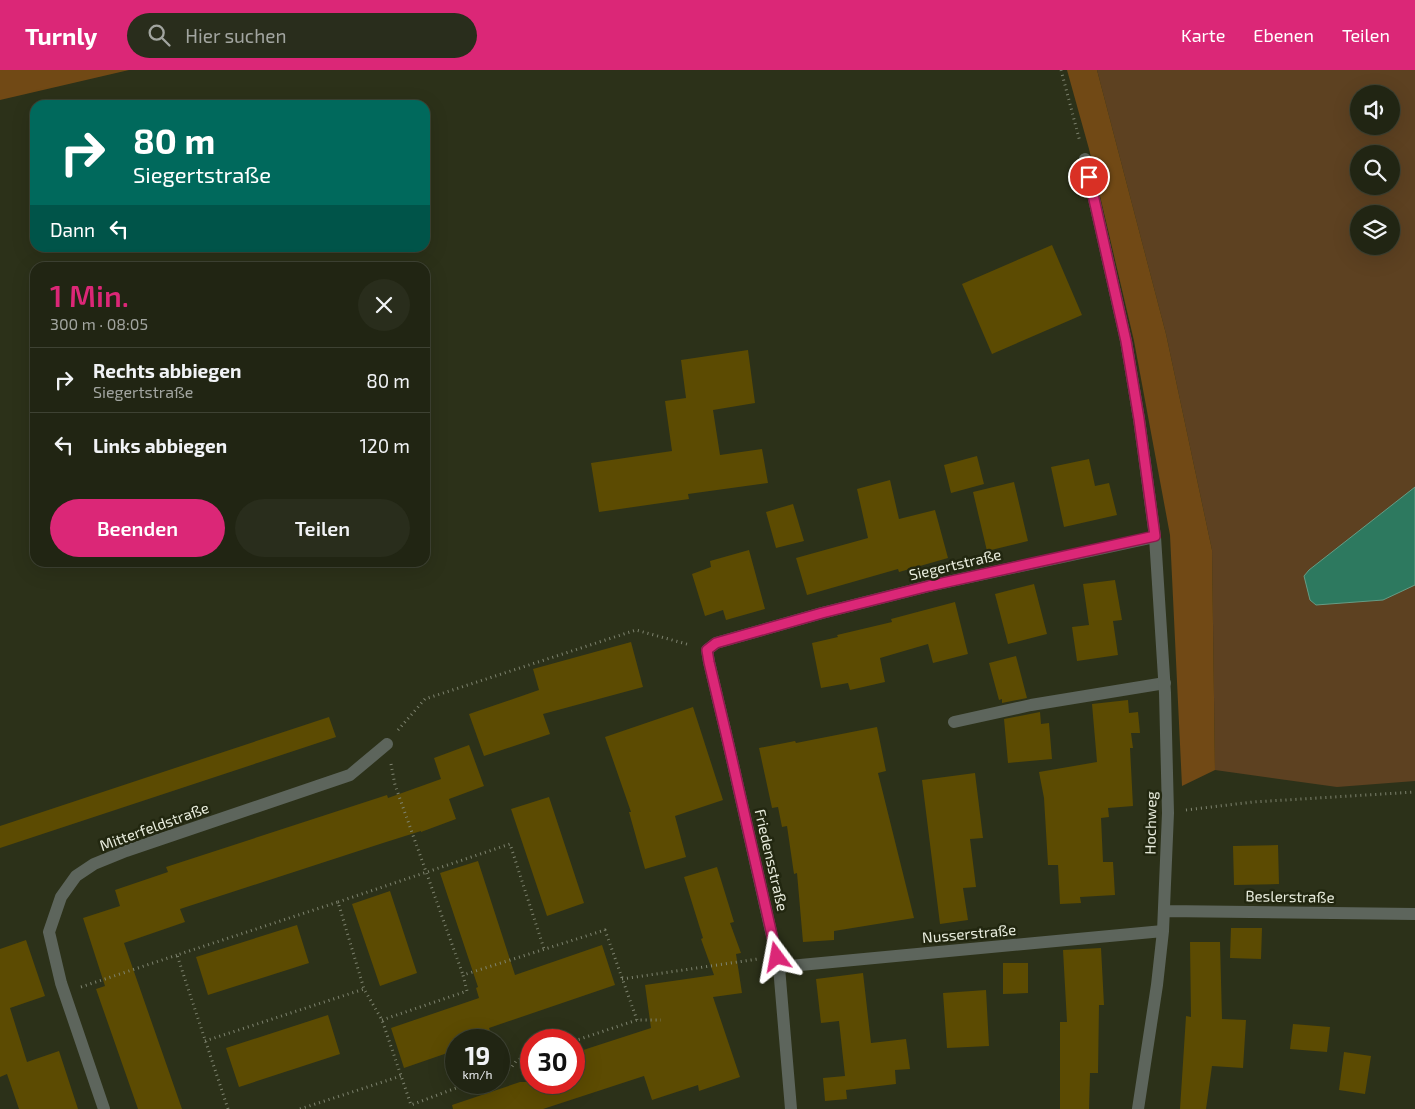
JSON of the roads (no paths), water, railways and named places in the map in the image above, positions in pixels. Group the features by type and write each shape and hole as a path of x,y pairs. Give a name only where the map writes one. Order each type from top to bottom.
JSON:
{"street":[{"name":"Hochweg","path":"1085,159 1126,341 1139,419 1155,536 1165,683 1168,812 1163,931 1138,1109"},
{"name":"Siegertstraße","path":"707,650 716,643 822,613 929,586 1155,536"},
{"name":"Friedensstraße","path":"707,650 778,962 792,1109"},
{"path":"954,722 1040,703 1165,683"},
{"name":"Mitterfeldstraße","path":"104,1109 65,993 49,932 61,897 76,876 94,864 126,851 350,775 387,744"},
{"name":"Beslerstraße","path":"1164,911 1415,914"},
{"name":"Nusserstraße","path":"778,962 1163,931"}]}
